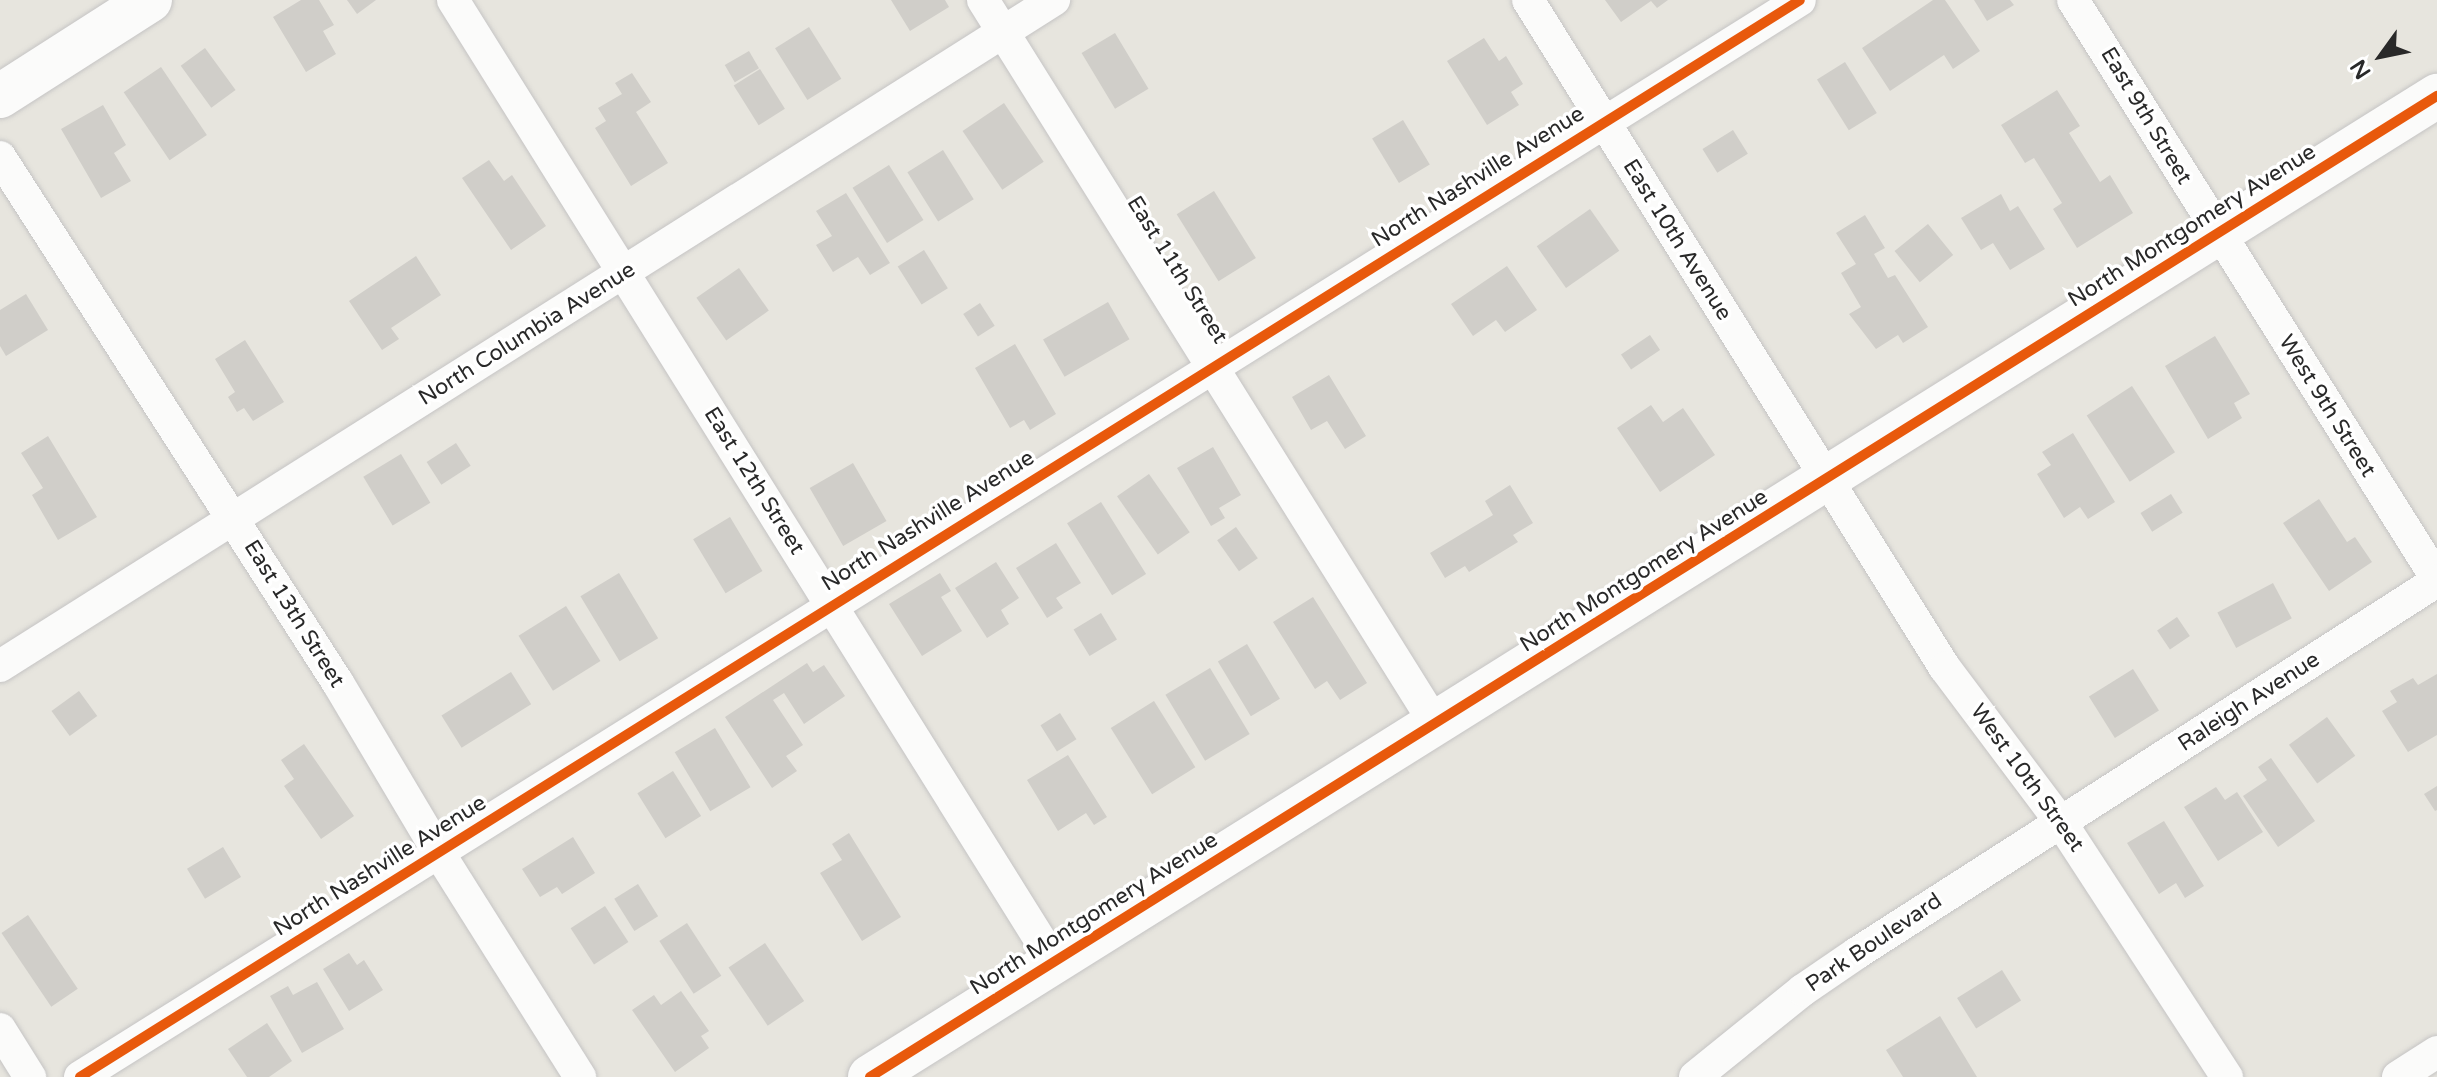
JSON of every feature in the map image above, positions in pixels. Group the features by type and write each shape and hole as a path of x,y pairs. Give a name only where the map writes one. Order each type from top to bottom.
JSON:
{"street":[{"path":"0,96 150,0"},
{"name":"East 12th Street","path":"453,0 1054,962"},
{"name":"East 11th Street","path":"983,0 1436,725"},
{"name":"North Columbia Avenue","path":"0,666 1054,0"},
{"name":"East 10th Avenue","path":"1528,0 1828,478"},
{"name":"North Nashville Avenue","path":"80,1077 1800,0"},
{"name":"East 9th Street","path":"2073,0 2217,233"},
{"name":"North Montgomery Avenue","path":"870,1077 2437,96"},
{"name":"East 13th Street","path":"0,157 338,683 439,853 580,1077"},
{"name":"West 9th Street","path":"2217,233 2437,580"},
{"name":"West 10th Street","path":"1828,478 1945,668 2060,821 2227,1077"},
{"name":"Raleigh Avenue","path":"2060,821 2437,580"},
{"name":"Park Boulevard","path":"1695,1077 1803,990 2060,821"},
{"path":"0,1029 30,1077"},
{"path":"2398,1077 2437,1052"}],"building":[{"path":"301,0 319,0 334,25 323,31 336,54 306,72 273,17"},
{"path":"347,0 376,0 357,14"},
{"path":"891,0 945,0 949,7 910,31"},
{"path":"1605,0 1668,0 1657,8 1651,1 1621,22"},
{"path":"1933,0 1945,0 1980,51 1953,69 1944,55 1890,91 1862,48"},
{"path":"1974,0 2010,0 2014,5 1987,21"},
{"path":"809,27 841,79 807,100 775,48"},
{"path":"1115,33 1148,89 1115,109 1082,53"},
{"path":"1484,38 1499,61 1506,56 1523,84 1511,92 1519,105 1487,125 1447,61"},
{"path":"205,48 236,90 211,108 181,66"},
{"path":"749,51 759,68 735,82 725,65"},
{"path":"1845,62 1877,113 1849,130 1817,79"},
{"path":"161,67 207,135 170,160 124,92"},
{"path":"760,69 785,109 759,125 734,85"},
{"path":"632,73 651,102 636,112 668,163 631,186 595,128 606,121 598,108 622,94 615,83"},
{"path":"2057,90 2080,126 2069,133 2100,182 2110,175 2133,213 2077,248 2053,209 2062,203 2034,158 2025,163 2001,125"},
{"path":"1004,103 1044,162 1002,190 963,131"},
{"path":"103,105 126,145 114,153 131,181 101,198 61,129"},
{"path":"1403,120 1430,165 1399,183 1372,139"},
{"path":"1733,130 1748,154 1717,173 1702,149"},
{"path":"943,150 974,199 938,221 907,172"},
{"path":"489,160 504,181 512,175 546,226 511,250 462,178"},
{"path":"889,165 923,220 887,243 853,188"},
{"path":"1214,191 1256,258 1219,281 1177,214"},
{"path":"846,193 890,263 870,275 858,257 833,272 816,245 832,236 816,211"},
{"path":"2001,194 2010,211 2018,206 2045,249 2010,270 1993,243 1981,250 1961,218"},
{"path":"1590,209 1619,251 1566,288 1537,246"},
{"path":"1865,215 1885,248 1874,254 1888,278 1895,275 1928,327 1903,343 1898,335 1876,349 1849,314 1861,307 1841,273 1856,264 1836,233"},
{"path":"1928,224 1953,255 1920,282 1895,251"},
{"path":"924,250 948,288 922,305 898,266"},
{"path":"416,256 441,295 391,328 399,339 382,350 349,301"},
{"path":"1507,266 1537,310 1505,332 1496,320 1473,336 1451,304"},
{"path":"739,268 769,311 726,340 696,298"},
{"path":"26,294 48,330 6,356 0,346 0,310"},
{"path":"1108,302 1130,339 1065,377 1043,340"},
{"path":"980,303 995,326 978,337 963,314"},
{"path":"1650,335 1660,350 1631,369 1621,355"},
{"path":"2215,336 2250,394 2234,403 2242,418 2208,439 2165,366"},
{"path":"245,340 284,402 253,421 244,408 237,412 228,397 235,392 215,359"},
{"path":"1015,344 1056,414 1030,430 1024,420 1010,428 975,368"},
{"path":"1329,375 1366,436 1345,449 1327,421 1311,430 1292,397"},
{"path":"2132,386 2175,452 2130,482 2087,415"},
{"path":"1651,405 1663,422 1683,408 1715,455 1660,492 1617,428"},
{"path":"2073,433 2115,502 2088,519 2080,507 2064,518 2037,474 2051,465 2042,452"},
{"path":"48,436 97,517 58,540 32,495 43,488 21,453"},
{"path":"456,443 471,466 441,485 427,462"},
{"path":"1213,447 1241,495 1219,508 1225,518 1211,526 1177,468"},
{"path":"401,454 430,503 393,526 363,477"},
{"path":"853,463 886,521 843,546 810,488"},
{"path":"1149,474 1190,532 1158,555 1117,496"},
{"path":"1510,485 1533,523 1513,535 1518,542 1469,572 1465,566 1445,578 1430,553 1493,515 1485,501"},
{"path":"2171,494 2183,513 2152,532 2140,513"},
{"path":"2319,499 2347,542 2355,537 2372,562 2329,591 2283,523"},
{"path":"1101,502 1146,574 1112,595 1067,523"},
{"path":"730,517 762,571 726,593 693,539"},
{"path":"1236,527 1258,558 1239,571 1217,540"},
{"path":"1056,543 1081,583 1056,598 1063,608 1047,618 1016,568"},
{"path":"996,562 1019,598 1001,610 1009,624 987,638 955,588"},
{"path":"619,573 658,638 620,661 580,596"},
{"path":"940,573 951,591 941,597 962,631 922,656 889,604"},
{"path":"2273,583 2292,618 2236,648 2217,613"},
{"path":"1313,597 1367,683 1340,700 1327,681 1315,689 1273,622"},
{"path":"566,606 600,661 553,691 519,636"},
{"path":"1101,613 1117,640 1090,656 1074,629"},
{"path":"2177,617 2190,636 2170,649 2157,630"},
{"path":"1247,644 1280,699 1251,716 1218,662"},
{"path":"807,663 813,672 824,665 845,696 804,724 784,693 773,700 803,745 786,756 797,771 772,788 725,717"},
{"path":"1210,668 1250,734 1205,761 1165,695"},
{"path":"2133,669 2159,711 2115,738 2089,697"},
{"path":"511,672 531,704 462,748 441,715"},
{"path":"2437,674 2437,735 2408,752 2382,711 2397,702 2390,691 2413,678 2418,685"},
{"path":"79,691 97,716 70,736 51,711"},
{"path":"1154,701 1195,767 1152,794 1111,728"},
{"path":"1060,713 1076,739 1057,751 1040,725"},
{"path":"2327,717 2355,756 2317,783 2289,745"},
{"path":"715,728 751,787 710,811 675,752"},
{"path":"304,744 354,816 321,839 284,786 294,779 281,760"},
{"path":"1068,755 1107,817 1094,825 1086,813 1058,831 1027,780"},
{"path":"2271,758 2315,821 2278,847 2243,796 2267,780 2258,767"},
{"path":"673,771 701,816 665,838 637,793"},
{"path":"2437,786 2437,810 2435,811 2424,794"},
{"path":"2216,787 2225,800 2237,792 2263,832 2218,861 2184,807"},
{"path":"2164,821 2204,886 2185,898 2176,883 2159,894 2127,843"},
{"path":"849,833 901,917 862,941 820,873 842,860 832,844"},
{"path":"573,837 595,873 562,894 557,887 540,897 522,869"},
{"path":"223,847 241,877 205,899 187,869"},
{"path":"638,884 658,916 634,931 614,899"},
{"path":"605,906 628,942 594,964 571,928"},
{"path":"28,915 78,989 51,1007 1,933"},
{"path":"687,923 721,976 694,994 659,941"},
{"path":"765,943 804,1001 768,1026 729,968"},
{"path":"349,953 357,965 364,960 383,990 349,1011 323,969"},
{"path":"2002,970 2021,1001 1976,1029 1957,998"},
{"path":"317,982 344,1029 302,1053 270,996 288,986 293,995"},
{"path":"681,991 709,1031 701,1036 709,1048 675,1072 632,1010 654,995 661,1005"},
{"path":"1940,1016 1977,1077 1903,1077 1886,1050"},
{"path":"267,1023 292,1061 269,1077 247,1077 228,1049"}],"cycle path":[{"path":"80,1077 1800,0"},
{"path":"870,1077 2437,96"}]}
